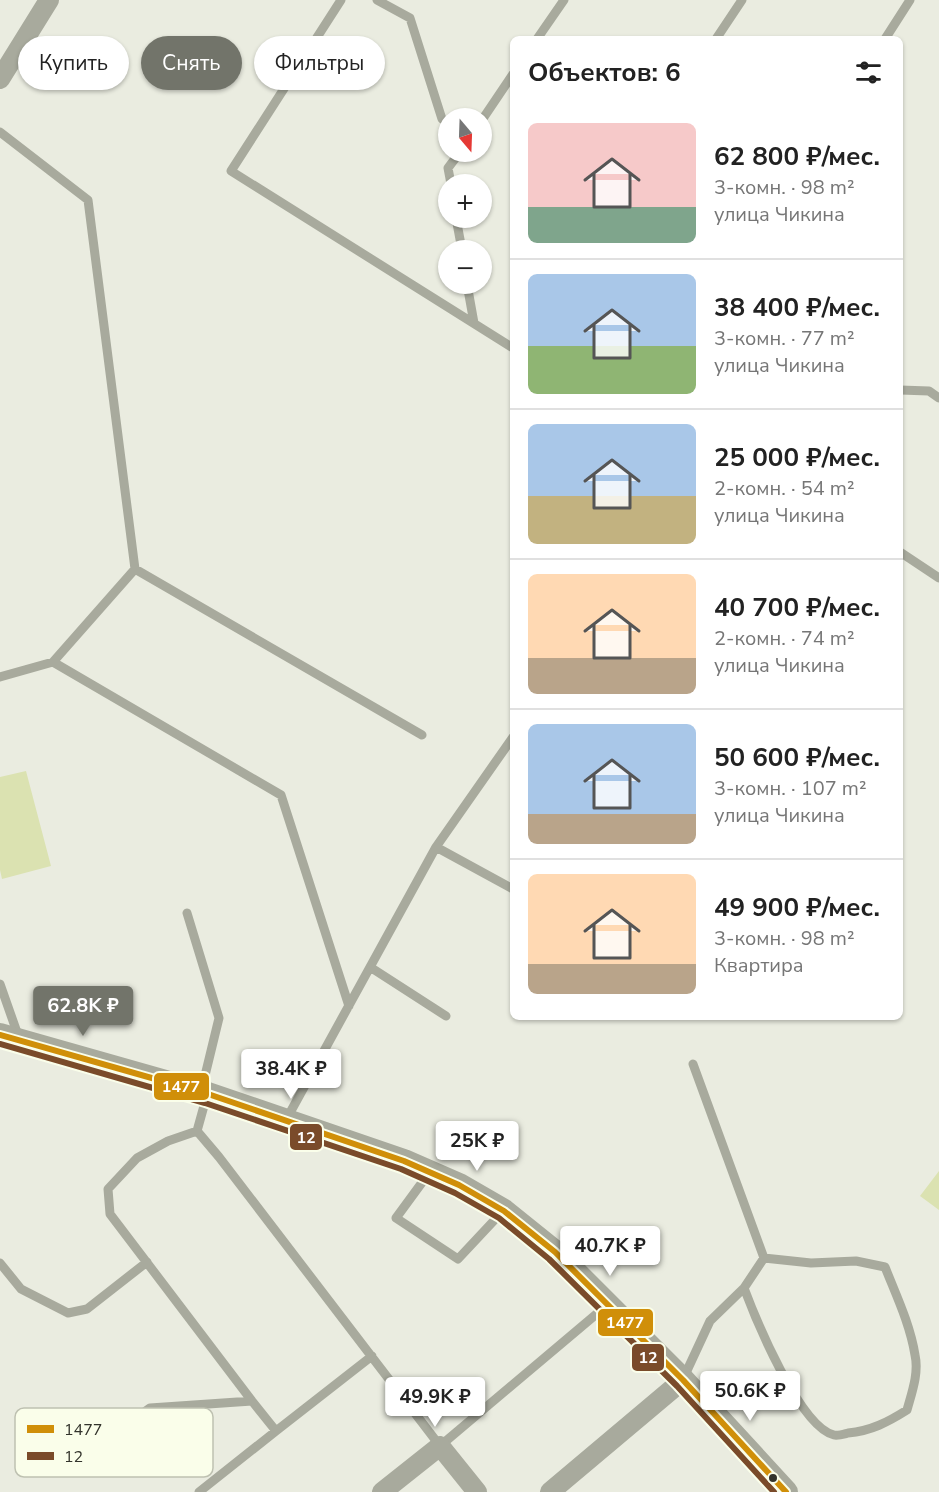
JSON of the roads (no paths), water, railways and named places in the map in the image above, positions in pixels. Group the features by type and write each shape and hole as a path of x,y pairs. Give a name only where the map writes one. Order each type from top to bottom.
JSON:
{"street":[{"path":"0,79 49,0"},
{"path":"10,1038 204,1093 404,1161 504,1211 555,1252 683,1380 786,1492"},
{"path":"550,1492 683,1380"},
{"path":"382,1492 440,1446 477,1492"}],"lane":[{"path":"341,0 231,171 510,346"},
{"path":"377,0 410,18 439,108"},
{"path":"539,36 564,0"},
{"path":"718,36 742,0"},
{"path":"887,36 910,0"},
{"path":"490,108 510,78"},
{"path":"0,132 88,200 135,568 53,662 0,678"},
{"path":"469,294 474,323"},
{"path":"903,390 928,391 939,398"},
{"path":"903,554 939,578"},
{"path":"135,568 422,735"},
{"path":"53,662 281,795 349,1006"},
{"path":"286,1120 436,847 510,741"},
{"path":"436,847 510,887"},
{"path":"187,914 219,1018 197,1131"},
{"path":"370,967 446,1016"},
{"path":"0,984 10,1038"},
{"path":"693,1064 764,1258"},
{"path":"197,1131 168,1141 136,1158 108,1189 110,1214 276,1431"},
{"path":"197,1131 440,1446 607,1304"},
{"path":"430,1172 396,1218 458,1259 504,1211"},
{"path":"744,1288 762,1335 794,1394 814,1422 834,1435 861,1432 885,1424 907,1410 915,1382 916,1356 903,1310 885,1267 856,1260 811,1263 764,1258"},
{"path":"683,1380 710,1321 744,1288 764,1258"},
{"path":"0,1263 21,1289 68,1313 87,1309 147,1262"},
{"path":"200,1492 372,1356"},
{"path":"150,1408 252,1401"}]}
